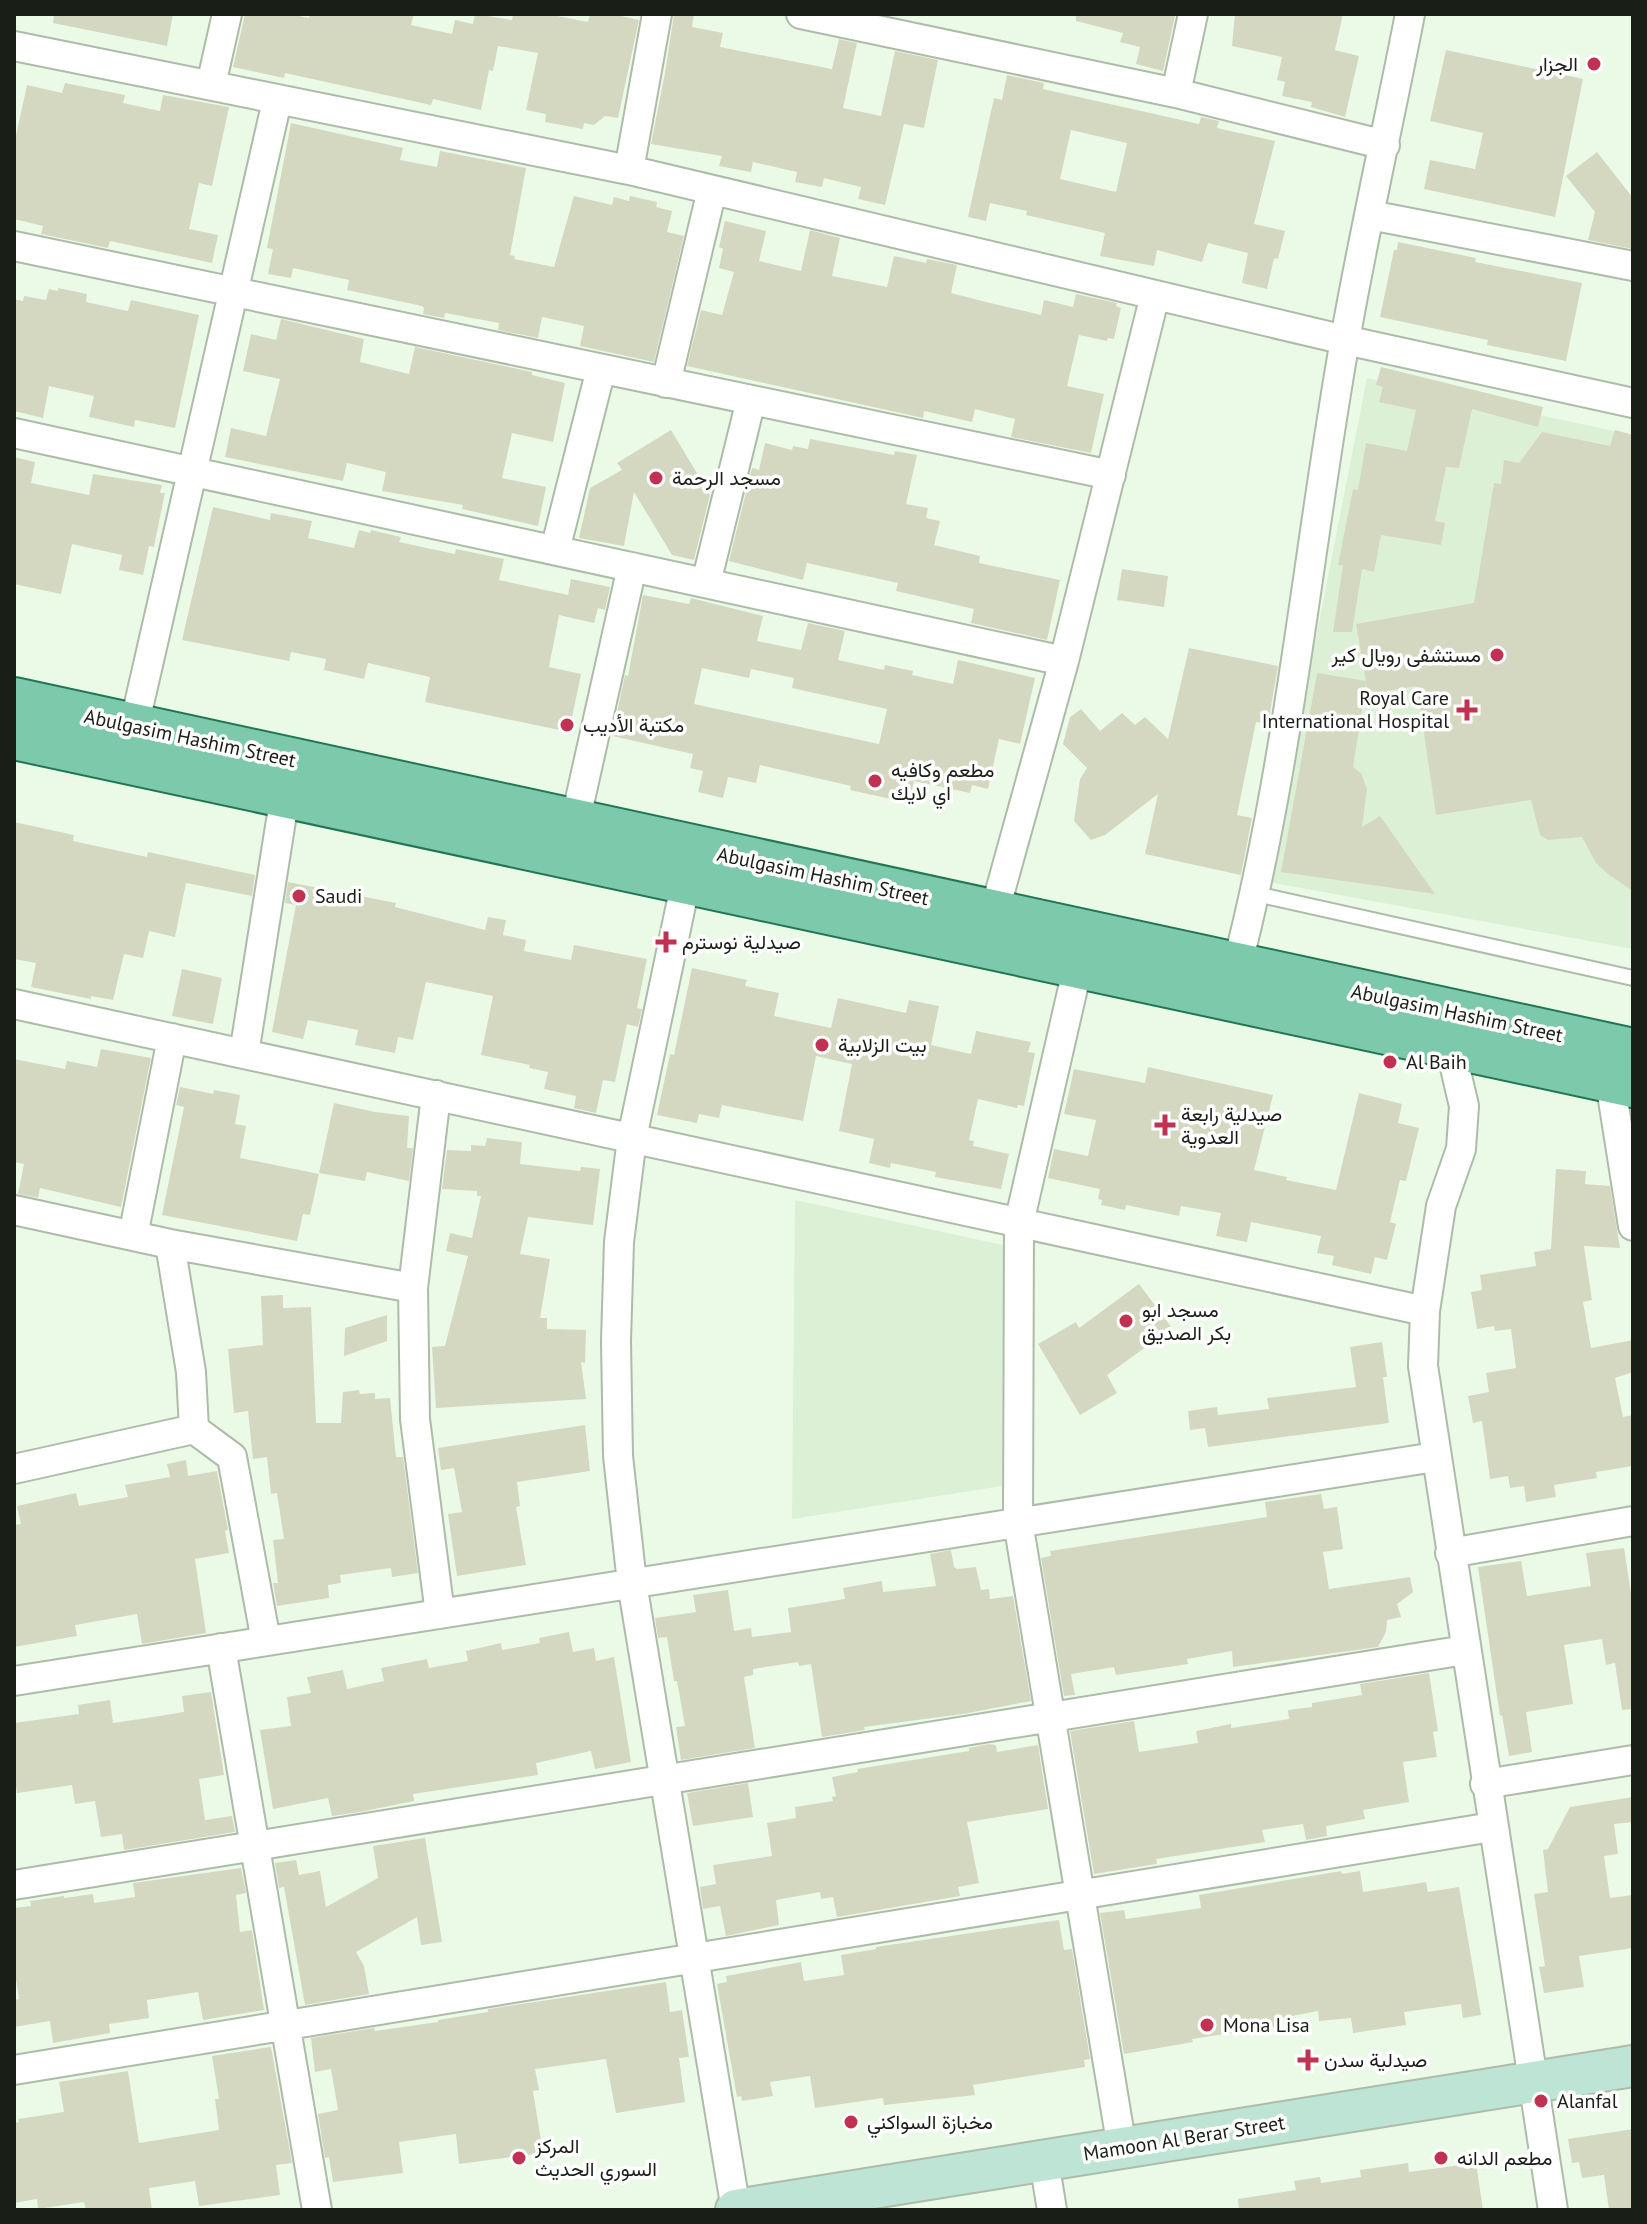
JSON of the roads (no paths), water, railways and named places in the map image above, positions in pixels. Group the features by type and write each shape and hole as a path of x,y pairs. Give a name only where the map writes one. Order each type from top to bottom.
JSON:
{"main road":[{"name":"Abulgasim Hashim Street","path":"14,700 1237,966 1625,1072"},
{"name":"Abulgasim Hashim Street","path":"14,737 1450,1046 1625,1072"}],"street":[{"path":"211,85 227,14"},
{"path":"629,170 657,14"},
{"path":"801,14 1176,93 1385,145"},
{"path":"1176,93 1193,14"},
{"path":"1237,966 1256,894 1299,651 1345,340 1410,14"},
{"path":"14,46 629,170 1345,340 1633,403"},
{"path":"134,726 277,101"},
{"path":"666,383 712,190"},
{"path":"1370,215 1633,266"},
{"path":"14,246 1111,475"},
{"path":"994,913 1064,661 1155,295"},
{"path":"555,550 601,369"},
{"path":"706,583 751,400"},
{"path":"14,433 1064,661"},
{"path":"575,822 632,567"},
{"path":"244,1054 285,795"},
{"path":"686,881 632,1138 619,1242 616,1341 618,1456 632,1583 736,2210"},
{"path":"1078,966 1019,1223 1018,1522 1122,2148"},
{"path":"14,1004 1425,1311"},
{"path":"133,1236 172,1038"},
{"path":"1450,1046 1464,1106 1461,1149 1441,1206 1425,1311 1423,1366 1553,2210"},
{"path":"1625,1072 1633,1226"},
{"path":"436,1095 413,1288 415,1419 440,1614"},
{"path":"14,1210 170,1244 413,1288"},
{"path":"170,1244 191,1372 194,1429"},
{"path":"14,1469 194,1429 232,1457 266,1641"},
{"path":"14,1681 1435,1457"},
{"path":"1450,1553 1633,1521"},
{"path":"221,1648 317,2210"},
{"path":"14,1885 1465,1650"},
{"path":"1485,1784 1633,1760"},
{"path":"14,2070 1492,1827"},
{"name":"Mamoon Al Berar Street","path":"736,2210 1633,2066"},
{"path":"1044,2161 1052,2210"}],"lane":[{"path":"1256,894 1633,978"}],"place":[{"name":"الجزار","path":"1594,64"},
{"name":"مسجد الرحمة","path":"656,478"},
{"name":"مستشفى رويال كير","path":"1497,655"},
{"name":"Royal Care International Hospital","path":"1467,710"},
{"name":"مكتبة الأديب","path":"567,725"},
{"name":"مطعم وكافيه اي لايك","path":"875,781"},
{"name":"Saudi","path":"299,896"},
{"name":"صيدلية نوسترم","path":"666,942"},
{"name":"بيت الزلابية","path":"822,1045"},
{"name":"Al Baih","path":"1390,1062"},
{"name":"صيدلية رابعة العدوية","path":"1165,1125"},
{"name":"مسجد ابو بكر الصديق","path":"1126,1321"},
{"name":"Mona Lisa","path":"1207,2025"},
{"name":"صيدلية سدن","path":"1308,2060"},
{"name":"Alanfal","path":"1541,2101"},
{"name":"مخبازة السواكني","path":"851,2122"},
{"name":"المركز السوري الحديث","path":"519,2158"},
{"name":"مطعم الدانه","path":"1441,2158"}]}
